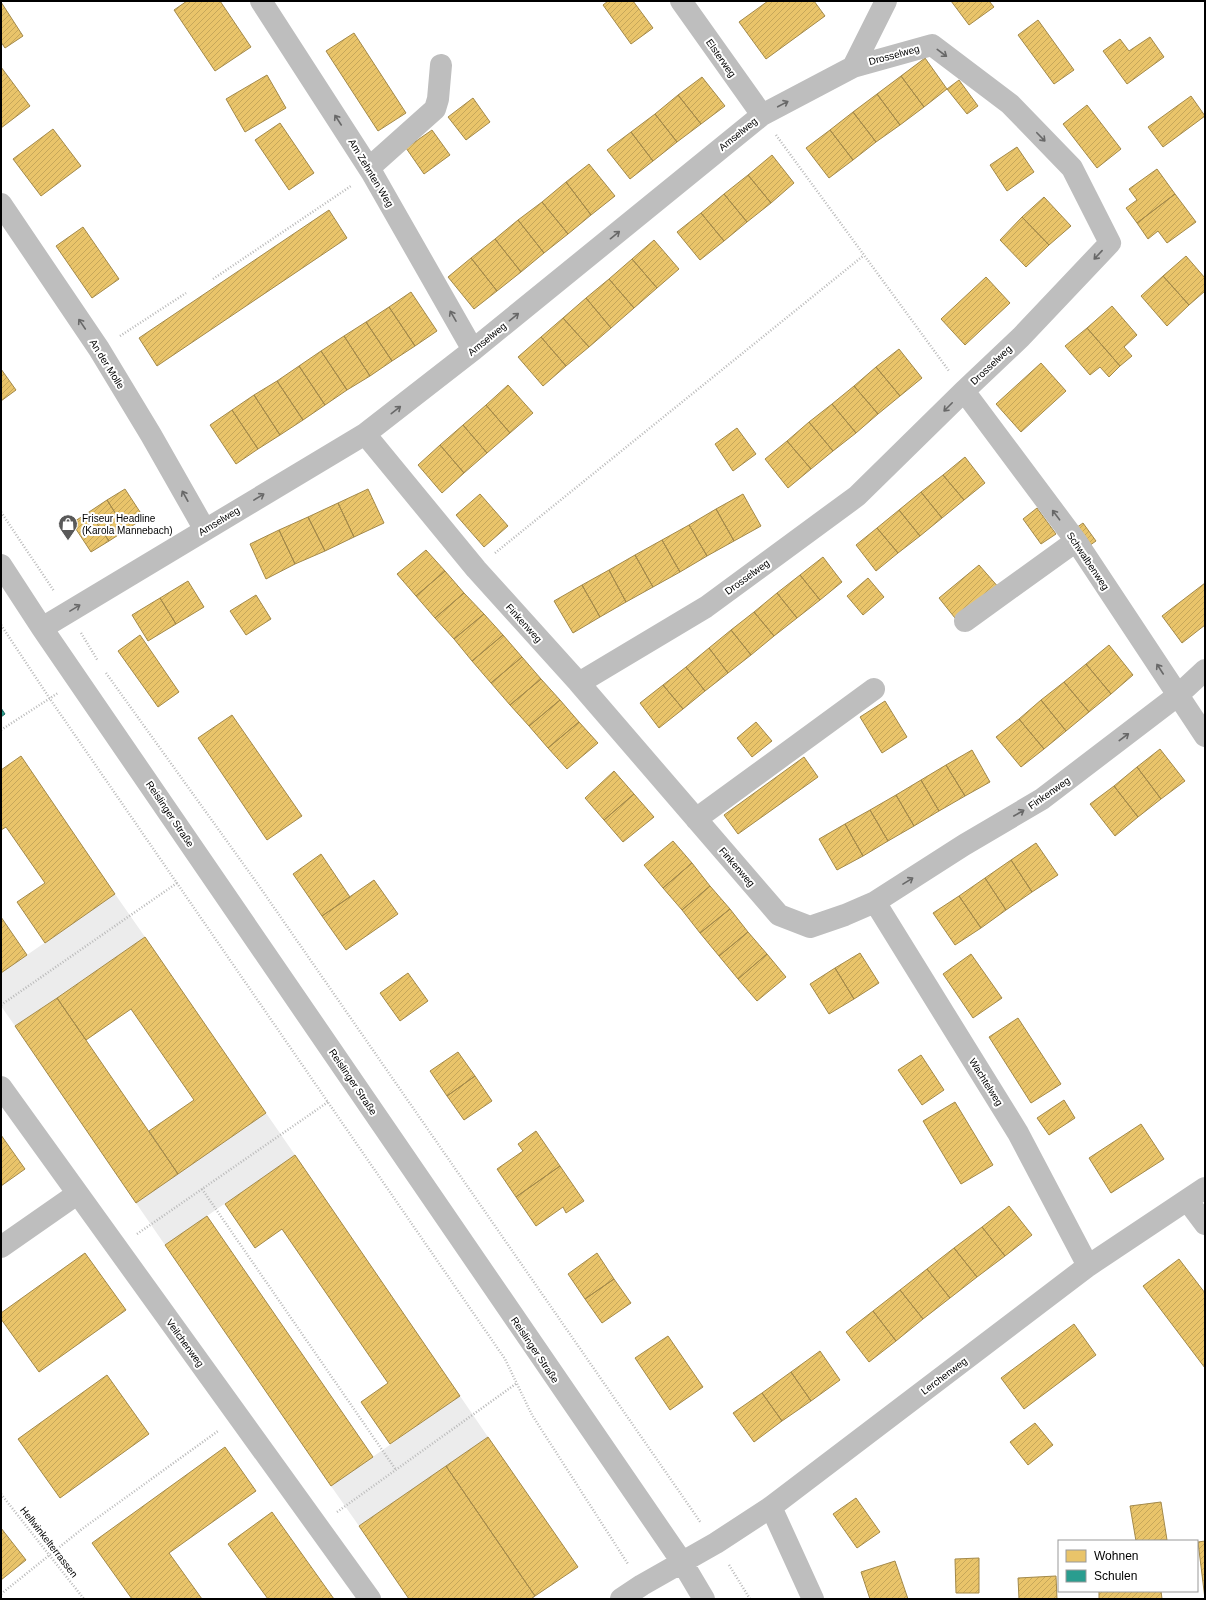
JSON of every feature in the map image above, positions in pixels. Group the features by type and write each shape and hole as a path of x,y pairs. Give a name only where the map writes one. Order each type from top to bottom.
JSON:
{"street":[{"name":"Am Zehnten Weg","path":"261,1 370,170 473,350"},
{"name":"Elsterweg","path":"681,1 762,115"},
{"path":"853,66 886,1"},
{"name":"Drosselweg","path":"579,683 706,607 857,496 964,391 1022,337 1110,243 1072,168 1010,104 932,45 853,66"},
{"path":"370,170 435,109 438,99 441,65"},
{"name":"Amselweg","path":"42,628 365,434 473,350 762,115 853,66"},
{"name":"An der Molle","path":"1,204 99,349 151,435 205,530"},
{"name":"Schwalbenweg","path":"964,391 1076,541 1177,696 1205,736"},
{"name":"Finkenweg","path":"365,434 476,569 579,683 779,915 810,926 845,916 875,902 964,845 1042,799 1177,696 1205,670"},
{"path":"965,622 1076,541"},
{"name":"Reislinger Straße","path":"1,565 42,628 682,1562 704,1599"},
{"path":"696,819 874,689"},
{"name":"Wachtelweg","path":"875,902 1018,1132 1088,1266"},
{"name":"Veilchenweg","path":"1,1087 370,1599"},
{"name":"Lerchenweg","path":"682,1562 716,1543 771,1507 1088,1266 1205,1188"},
{"path":"1,1247 77,1194"},
{"path":"1187,1200 1205,1224"},
{"path":"771,1507 813,1599"},
{"path":"621,1599 642,1584 682,1562"}],"path":[{"path":"762,115 964,391"},
{"path":"214,279 370,170"},
{"path":"476,569 864,256"},
{"path":"99,349 186,293"},
{"path":"1,512 68,612 100,664 266,896 695,1515"},
{"path":"1,625 505,1359 532,1415 642,1584"},
{"path":"1,730 100,664"},
{"path":"1,1004 177,883"},
{"path":"117,1248 328,1102"},
{"path":"202,1189 396,1470"},
{"path":"317,1527 517,1383"},
{"path":"1,1594 82,1530 238,1416"},
{"name":"Hellwinkelterrassen","path":"1,1494 84,1599"},
{"path":"748,1595 750,1599"}],"shaded area":[{"path":"115,894 145,937 15,1026 1,1006 1,973"},
{"path":"266,1113 295,1155 165,1245 136,1203"},
{"path":"460,1396 488,1437 359,1526 331,1486"}],"building: Wohnen":[{"path":"187,1 220,1 251,47 215,71 174,10"},
{"path":"608,1 633,1 653,28 631,44 603,5"},
{"path":"768,1 814,1 825,16 766,59 739,22"},
{"path":"951,1 989,1 994,7 969,25"},
{"path":"1,2 23,36 5,48 1,42"},
{"path":"1038,20 1074,70 1054,84 1018,35"},
{"path":"354,33 406,113 378,131 326,51"},
{"path":"1150,37 1164,57 1127,84 1103,51 1120,39 1129,51"},
{"path":"925,58 947,89 924,107 901,76"},
{"path":"1,67 30,106 1,128"},
{"path":"267,75 286,108 245,132 226,99"},
{"path":"901,76 924,107 900,125 877,94"},
{"path":"702,77 725,106 701,124 678,95"},
{"path":"959,80 978,106 967,114 947,89"},
{"path":"877,94 900,125 876,142 853,112"},
{"path":"678,95 701,124 677,142 655,114"},
{"path":"1191,96 1205,116 1163,147 1148,127"},
{"path":"473,98 490,122 466,140 448,117"},
{"path":"1087,105 1121,149 1097,168 1063,124"},
{"path":"853,112 876,142 853,160 830,130"},
{"path":"655,114 677,142 653,161 631,132"},
{"path":"280,123 314,173 289,190 255,140"},
{"path":"53,129 81,166 41,196 13,159"},
{"path":"432,130 450,155 424,174 406,148"},
{"path":"830,130 853,160 829,178 806,148"},
{"path":"631,132 653,161 630,179 607,150"},
{"path":"1017,147 1034,172 1007,191 990,165"},
{"path":"772,155 794,183 771,203 748,175"},
{"path":"589,164 615,196 591,215 566,182"},
{"path":"1157,169 1175,194 1137,223 1126,208 1137,200 1129,189"},
{"path":"748,175 771,203 747,222 724,194"},
{"path":"566,182 591,215 568,234 542,202"},
{"path":"724,194 747,222 724,241 701,213"},
{"path":"1175,194 1196,222 1167,243 1158,231 1148,239 1137,223"},
{"path":"1044,197 1071,226 1049,245 1022,217"},
{"path":"542,202 568,234 544,253 518,220"},
{"path":"329,210 347,238 157,366 139,338"},
{"path":"701,213 724,241 700,260 677,232"},
{"path":"1022,217 1049,245 1026,267 1000,240"},
{"path":"518,220 544,253 521,272 495,239"},
{"path":"83,227 119,279 92,298 56,246"},
{"path":"495,239 521,272 497,291 471,258"},
{"path":"654,240 679,269 657,288 632,259"},
{"path":"1186,256 1205,278 1205,291 1189,305 1163,276"},
{"path":"471,258 497,291 474,309 448,277"},
{"path":"632,259 657,288 634,308 609,279"},
{"path":"1163,276 1189,305 1167,326 1141,296"},
{"path":"986,277 1010,303 965,345 941,319"},
{"path":"609,279 634,308 611,328 586,298"},
{"path":"411,292 437,331 415,346 389,307"},
{"path":"586,298 611,328 589,347 563,318"},
{"path":"1112,306 1137,335 1124,347 1132,356 1120,366 1087,328"},
{"path":"389,307 415,346 392,361 366,322"},
{"path":"563,318 589,347 566,366 541,337"},
{"path":"366,322 392,361 370,376 344,336"},
{"path":"1087,328 1120,366 1109,377 1100,367 1090,375 1065,346"},
{"path":"344,336 370,376 347,390 321,351"},
{"path":"541,337 566,366 543,386 518,357"},
{"path":"899,349 922,378 900,396 876,367"},
{"path":"321,351 347,390 325,405 299,366"},
{"path":"1041,363 1066,391 1021,432 996,404"},
{"path":"299,366 325,405 303,420 277,381"},
{"path":"876,367 900,396 878,414 854,386"},
{"path":"1,369 16,390 1,401"},
{"path":"277,381 303,420 280,435 254,395"},
{"path":"508,385 533,413 510,433 486,405"},
{"path":"854,386 878,414 856,433 832,404"},
{"path":"254,395 280,435 258,449 232,410"},
{"path":"832,404 856,433 833,451 809,422"},
{"path":"486,405 510,433 487,453 463,425"},
{"path":"232,410 258,449 236,464 210,425"},
{"path":"809,422 833,451 811,469 787,441"},
{"path":"463,425 487,453 464,473 440,445"},
{"path":"737,428 756,454 733,471 715,444"},
{"path":"787,441 811,469 788,488 765,459"},
{"path":"440,445 464,473 442,493 418,465"},
{"path":"965,457 985,483 964,500 943,475"},
{"path":"943,475 964,500 942,518 921,492"},
{"path":"125,489 144,518 126,530 107,500"},
{"path":"368,489 384,523 354,537 338,503"},
{"path":"921,492 942,518 920,536 899,510"},
{"path":"480,494 508,526 484,547 456,515"},
{"path":"743,494 761,526 734,541 716,509"},
{"path":"107,500 126,530 109,541 89,512"},
{"path":"338,503 354,537 325,551 308,517"},
{"path":"1037,508 1056,534 1041,544 1023,519"},
{"path":"716,509 734,541 707,556 689,525"},
{"path":"899,510 920,536 898,553 877,528"},
{"path":"89,512 109,541 91,552 72,523"},
{"path":"308,517 325,551 295,564 279,530"},
{"path":"1083,523 1096,541 1086,548 1073,530"},
{"path":"689,525 707,556 680,572 662,540"},
{"path":"877,528 898,553 876,571 856,545"},
{"path":"279,530 295,564 266,579 250,544"},
{"path":"662,540 680,572 653,587 635,555"},
{"path":"426,550 445,571 416,596 397,574"},
{"path":"635,555 653,587 626,602 609,570"},
{"path":"823,557 842,582 820,600 800,575"},
{"path":"979,565 1000,589 959,623 939,598"},
{"path":"609,570 626,602 600,617 582,585"},
{"path":"445,571 464,593 435,618 416,596"},
{"path":"800,575 820,600 797,618 777,593"},
{"path":"868,578 884,597 863,615 847,596"},
{"path":"188,581 204,607 176,624 160,598"},
{"path":"1205,583 1205,625 1182,643 1162,616"},
{"path":"582,585 600,617 573,633 554,601"},
{"path":"464,593 484,614 454,639 435,618"},
{"path":"777,593 797,618 774,636 754,612"},
{"path":"256,595 271,619 246,635 230,611"},
{"path":"160,598 176,624 148,641 132,615"},
{"path":"754,612 774,636 751,655 731,630"},
{"path":"484,614 503,635 472,661 454,639"},
{"path":"731,630 751,655 728,673 709,648"},
{"path":"140,635 179,692 158,707 118,651"},
{"path":"503,635 522,657 491,683 472,661"},
{"path":"1109,645 1133,675 1111,694 1086,664"},
{"path":"709,648 728,673 705,691 686,667"},
{"path":"522,657 541,679 510,705 491,683"},
{"path":"1086,664 1111,694 1089,712 1064,682"},
{"path":"686,667 705,691 683,709 663,685"},
{"path":"541,679 560,700 529,726 510,705"},
{"path":"1064,682 1089,712 1066,731 1041,700"},
{"path":"663,685 683,709 659,728 640,703"},
{"path":"560,700 579,722 548,748 529,726"},
{"path":"1041,700 1066,731 1044,749 1019,719"},
{"path":"885,701 907,737 882,753 860,717"},
{"path":"232,715 302,816 267,840 198,738"},
{"path":"1019,719 1044,749 1021,767 996,737"},
{"path":"579,722 598,743 567,769 548,748"},
{"path":"756,722 772,741 752,757 737,738"},
{"path":"1160,749 1185,781 1161,799 1137,767"},
{"path":"972,750 990,782 965,796 946,765"},
{"path":"21,756 115,894 45,943 17,902 45,883 6,827 1,830 1,770"},
{"path":"804,757 818,777 738,834 724,815"},
{"path":"946,765 965,796 939,811 921,780"},
{"path":"1137,767 1161,799 1138,817 1114,786"},
{"path":"614,771 634,794 604,820 585,798"},
{"path":"921,780 939,811 914,826 896,795"},
{"path":"1114,786 1138,817 1115,836 1090,804"},
{"path":"634,794 654,817 623,842 604,820"},
{"path":"896,795 914,826 888,841 870,810"},
{"path":"870,810 888,841 863,856 845,824"},
{"path":"845,824 863,856 837,870 819,839"},
{"path":"673,841 692,863 663,888 644,865"},
{"path":"1036,843 1058,875 1032,892 1011,860"},
{"path":"321,854 350,897 322,916 293,874"},
{"path":"1011,860 1032,892 1006,910 985,878"},
{"path":"692,863 710,886 682,910 663,888"},
{"path":"985,878 1006,910 981,928 959,896"},
{"path":"374,880 398,914 346,950 322,916"},
{"path":"710,886 730,909 700,933 682,910"},
{"path":"959,896 981,928 955,945 933,913"},
{"path":"730,909 748,932 719,956 700,933"},
{"path":"1,917 27,955 1,973"},
{"path":"748,932 767,954 738,979 719,956"},
{"path":"145,937 266,1113 178,1174 149,1131 194,1100 131,1009 86,1040 57,998"},
{"path":"860,953 879,983 854,999 835,968"},
{"path":"767,954 786,977 757,1001 738,979"},
{"path":"971,954 1002,998 973,1018 943,974"},
{"path":"835,968 854,999 829,1014 810,984"},
{"path":"408,973 428,1001 400,1021 380,993"},
{"path":"57,998 178,1174 136,1203 15,1026"},
{"path":"1018,1018 1061,1084 1031,1103 989,1037"},
{"path":"458,1052 475,1076 447,1096 430,1071"},
{"path":"921,1055 944,1090 922,1105 898,1070"},
{"path":"475,1076 492,1101 464,1120 447,1096"},
{"path":"1064,1100 1075,1118 1049,1135 1037,1118"},
{"path":"955,1102 993,1165 961,1184 923,1121"},
{"path":"1141,1124 1164,1159 1111,1193 1089,1158"},
{"path":"536,1131 560,1166 516,1197 497,1169 523,1151 518,1144"},
{"path":"1,1135 25,1169 1,1186"},
{"path":"295,1155 460,1396 390,1444 361,1402 388,1383 282,1229 255,1248 225,1204"},
{"path":"560,1166 584,1201 566,1213 563,1207 536,1226 516,1197"},
{"path":"1009,1206 1032,1235 1005,1256 982,1227"},
{"path":"207,1216 373,1457 331,1486 165,1245"},
{"path":"982,1227 1005,1256 977,1277 954,1248"},
{"path":"954,1248 977,1277 950,1298 927,1269"},
{"path":"85,1253 126,1310 39,1372 1,1319 1,1313"},
{"path":"597,1253 614,1279 585,1299 568,1274"},
{"path":"1179,1259 1205,1293 1205,1368 1143,1286"},
{"path":"927,1269 950,1298 923,1319 900,1290"},
{"path":"614,1279 631,1303 602,1323 585,1299"},
{"path":"900,1290 923,1319 896,1341 873,1311"},
{"path":"873,1311 896,1341 869,1362 846,1332"},
{"path":"1074,1324 1096,1355 1024,1409 1001,1378"},
{"path":"668,1336 703,1387 670,1410 635,1358"},
{"path":"820,1351 840,1380 811,1401 791,1372"},
{"path":"791,1372 811,1401 782,1421 762,1393"},
{"path":"107,1375 149,1434 60,1498 18,1439"},
{"path":"762,1393 782,1421 754,1442 733,1413"},
{"path":"1035,1423 1053,1445 1028,1465 1010,1442"},
{"path":"488,1437 578,1567 535,1596 446,1466"},
{"path":"225,1447 256,1491 169,1553 202,1599 132,1599 92,1543"},
{"path":"446,1466 535,1596 531,1599 409,1599 359,1526"},
{"path":"856,1498 880,1532 857,1548 833,1514"},
{"path":"1161,1502 1167,1540 1136,1540 1130,1506"},
{"path":"272,1512 334,1599 268,1599 228,1544"},
{"path":"1,1528 26,1560 1,1580"},
{"path":"1205,1541 1205,1599 1198,1542"},
{"path":"979,1558 979,1593 956,1593 955,1559"},
{"path":"895,1561 908,1599 870,1599 861,1572"},
{"path":"1056,1576 1057,1599 1019,1599 1018,1578"},
{"path":"1099,1592 1161,1592 1162,1599 1099,1599"}],"building: Schulen":[{"path":"1,708 5,714 1,717"}],"place":[{"name":"Friseur Headline (Karola Mannebach)","path":"68,541"}]}
